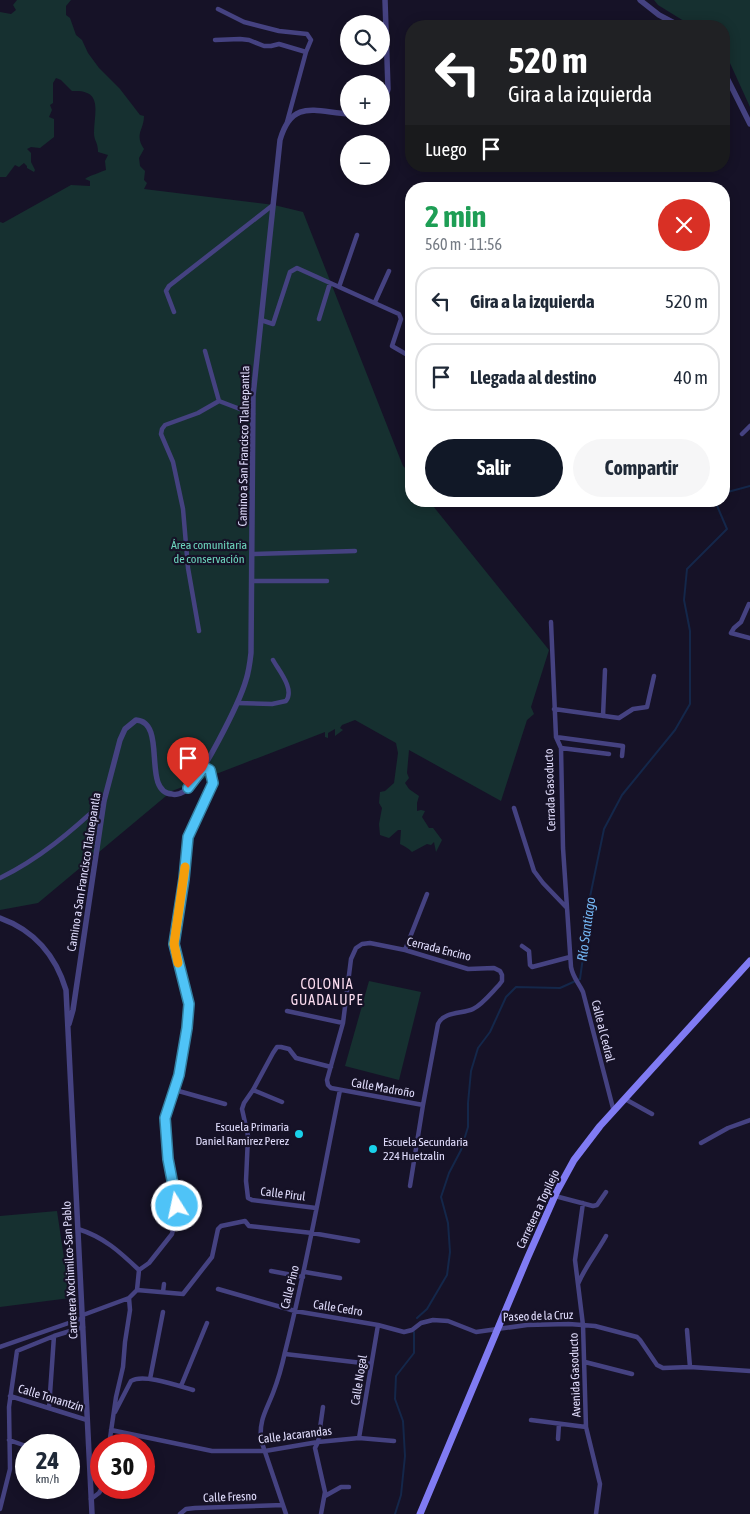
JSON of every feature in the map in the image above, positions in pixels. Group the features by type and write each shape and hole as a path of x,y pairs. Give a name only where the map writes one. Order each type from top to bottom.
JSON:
{"main road":[{"name":"Carretera a Topilejo","path":"423,1512 498,1328 555,1196 574,1160 625,1099 750,961"}],"street":[{"path":"385,0 388,75"},
{"path":"640,0 669,20"},
{"path":"218,9 244,22 307,34 311,40 287,122"},
{"path":"215,40 240,39 264,46 284,45 306,52"},
{"path":"730,84 750,124"},
{"path":"287,122 296,114 313,109 340,113"},
{"name":"Camino a San Francisco Tlalnepantla","path":"69,1024 73,1010 104,801 120,740 125,729 136,720 141,720 149,727 152,736 157,782 160,790 171,794 183,792 204,767 246,682 252,654 253,396 280,140 287,122"},
{"path":"174,312 166,291 169,286 273,205"},
{"path":"339,287 357,235"},
{"path":"261,320 274,324 290,272 293,269 302,270 401,315 392,346 405,354"},
{"path":"374,302 389,271"},
{"path":"319,319 330,283"},
{"path":"205,351 219,402"},
{"path":"199,631 188,568 183,509 173,462 161,434 162,429 166,425 198,413 219,402 253,414"},
{"path":"742,434 750,426"},
{"path":"252,554 355,552"},
{"path":"252,581 327,581"},
{"path":"749,604 741,622 734,628 732,633 750,638"},
{"name":"Cerrada Gasoducto","path":"551,622 556,737 561,748 563,848 570,956"},
{"path":"237,703 272,704 286,700 289,697 289,689 273,660"},
{"path":"603,716 605,670"},
{"path":"554,709 619,718 633,709 647,707 654,676"},
{"path":"556,737 623,746 622,756"},
{"path":"561,748 609,754"},
{"path":"139,1270 149,1263 172,1234 175,1222 177,1206 168,1159 165,1118 175,1090 187,1028 189,1004 174,944 188,837 213,783 210,770 204,767"},
{"path":"0,878 36,858 54,845 104,801"},
{"path":"514,808 534,871 567,908"},
{"path":"405,950 427,894"},
{"path":"0,918 31,935 43,945 52,957 63,977 69,1024"},
{"name":"Cerrada Encino","path":"347,985 351,959 356,948 362,944 370,943 405,950 468,969 494,968 500,971 502,981 480,1004 473,1009 441,1019 438,1024 423,1105"},
{"path":"522,946 529,951 530,965 532,967 570,956"},
{"name":"Calle al Cedral","path":"570,956 572,974 580,986 614,1112"},
{"path":"308,980 347,985 343,1023 327,1080 331,1088 340,1090"},
{"path":"287,1010 343,1023"},
{"name":"Carretera Xochimilco-San Pablo","path":"69,1024 90,1479"},
{"path":"282,1102 253,1090 277,1047 281,1046 289,1049 296,1058 331,1067"},
{"path":"175,1090 225,1104"},
{"name":"Calle Pirul","path":"253,1090 242,1110 248,1136 246,1182 248,1198 316,1208"},
{"name":"Calle Madroño","path":"340,1090 423,1105"},
{"name":"Calle Pino","path":"286,1514 261,1440 260,1430 262,1416 274,1391 285,1354 304,1275 340,1090"},
{"path":"625,1099 652,1114"},
{"path":"410,1186 423,1105"},
{"path":"701,1143 728,1128 750,1120"},
{"path":"555,1196 594,1206 606,1192"},
{"name":"Avenida Gasoducto","path":"583,1203 575,1260 583,1324 586,1427 600,1484 596,1514"},
{"path":"138,1290 183,1294 212,1257 218,1229 221,1226 245,1221 249,1226 358,1240"},
{"path":"0,1348 129,1298 138,1290 139,1270 114,1246 101,1238 78,1229"},
{"path":"578,1284 587,1264 599,1250 606,1236"},
{"path":"271,1271 340,1278"},
{"path":"163,1292 164,1284"},
{"name":"Calle Cedro","path":"218,1289 295,1311 378,1325"},
{"path":"110,1434 123,1367 124,1342 130,1310 129,1298"},
{"path":"150,1379 164,1312"},
{"name":"Paseo de la Cruz","path":"378,1325 404,1332 412,1330 420,1323 433,1320 448,1321 476,1332 549,1323 583,1324 636,1337 657,1365 663,1368 690,1367 750,1371"},
{"path":"181,1386 207,1323"},
{"name":"Calle Nogal","path":"359,1438 378,1325"},
{"path":"0,1509 10,1469 10,1396 17,1351 83,1327"},
{"path":"687,1330 690,1367"},
{"path":"49,1408 54,1336"},
{"path":"285,1354 371,1364"},
{"path":"585,1362 632,1374"},
{"path":"113,1416 131,1381 135,1378 150,1379 193,1390"},
{"name":"Calle Tonantzín","path":"10,1396 87,1420"},
{"path":"321,1514 325,1496 315,1448 318,1442 323,1407"},
{"path":"531,1420 586,1427"},
{"path":"558,1439 559,1424"},
{"name":"Calle Jacarandas","path":"111,1430 212,1450 265,1451 318,1442 359,1438 394,1441"},
{"path":"9,1440 15,1442"},
{"path":"325,1496 341,1487 350,1487"},
{"name":"Carretera Xochimilco-San Pablo","path":"91,1499 92,1514"},
{"name":"Calle Fresno","path":"180,1514 195,1508 283,1505"}],"green space":[{"name":"Área comunitaria de conservación","path":"17,0 71,0 66,6 66,15 70,18 76,35 82,40 88,53 99,68 120,89 140,115 144,116 140,139 144,149 139,158 140,166 145,171 144,180 147,183 144,189 274,205 303,212 405,468 405,507 434,507 549,650 531,707 534,714 527,720 501,801 409,750 407,773 409,778 405,783 409,789 419,796 417,811 425,811 422,817 429,828 433,828 442,840 436,852 434,842 412,852 400,844 401,830 398,830 389,838 380,835 379,824 382,808 379,803 380,792 385,791 394,783 398,753 396,743 355,720 342,725 340,728 343,730 335,736 335,729 328,733 328,738 325,737 325,732 172,791 38,903 0,910 0,222 3,223 71,185 90,186 90,181 85,179 106,170 105,161 108,155 98,152 94,136 95,103 93,98 82,91 72,91 61,80 56,78 53,83 53,103 50,105 52,110 49,117 54,119 54,137 40,148 31,147 27,149 31,153 34,172 27,168 24,163 19,167 15,165 6,177 0,177 0,12 11,14 16,10 13,5"},
{"path":"654,0 750,0 750,107 730,63 730,20 682,20 658,5"},
{"path":"369,981 421,992 399,1080 345,1066"},
{"path":"57,1211 70,1298 0,1307 0,1216"}],"waterway":[{"path":"730,491 750,486"},
{"name":"Río Santiago","path":"417,1318 427,1309 447,1275 450,1252 448,1223 441,1197 449,1173 461,1150 468,1127 471,1071 478,1048 490,1032 506,997 516,987 560,988 580,979 584,950 584,926 604,829 622,795 675,730 690,704 690,631 684,600 687,569 727,529 718,507"},
{"name":"Río Santiago","path":"395,1514 401,1495 405,1456 403,1421 395,1399 396,1376 414,1353 414,1332"}],"slow traffic":[{"path":"178,963 174,944 185,867"}],"place":[{"name":"Escuela Primaria Daniel Ramirez Perez","path":"299,1134"},
{"name":"Escuela Secundaria 224 Huetzalin","path":"373,1149"}],"district":[{"name":"COLONIA GUADALUPE","path":"327,992"}],"route":[{"path":"177,1206 168,1159 165,1118 179,1075 189,1004 174,944 188,837 213,783 213,776 210,770 204,767 188,788"}]}
